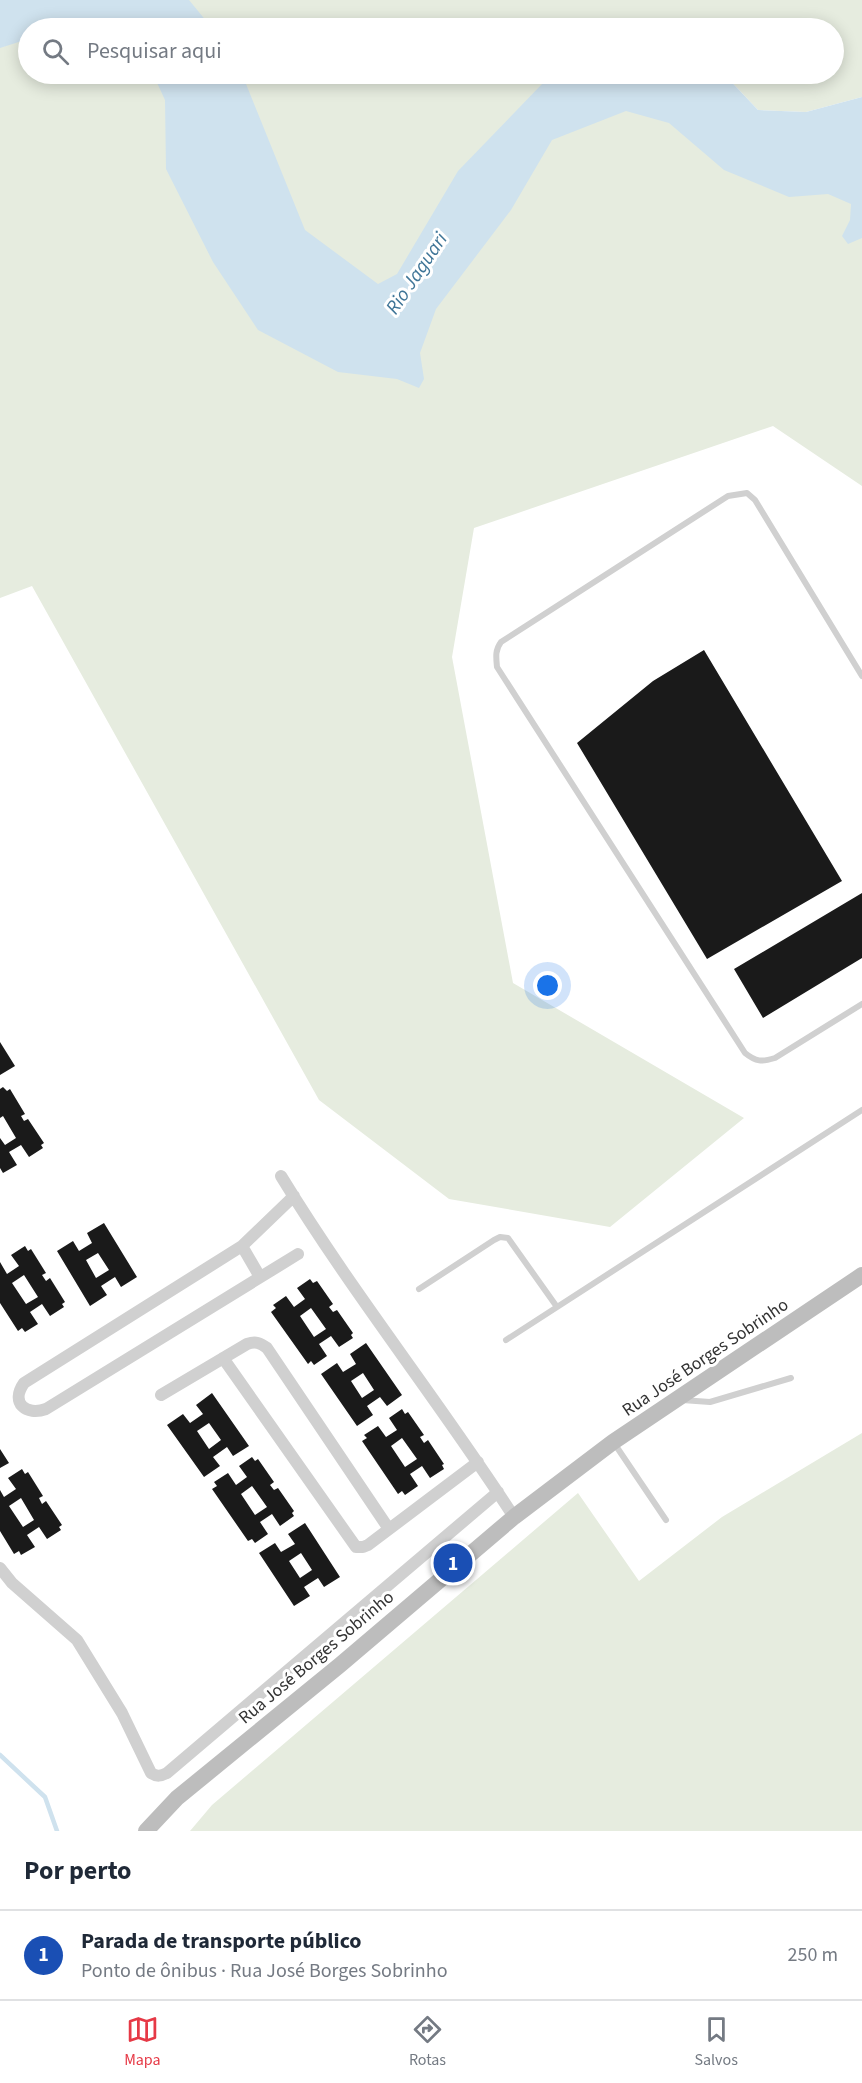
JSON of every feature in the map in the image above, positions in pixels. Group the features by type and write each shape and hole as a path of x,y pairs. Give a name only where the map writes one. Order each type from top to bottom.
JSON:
{"street":[{"path":"281,1176 373,1315 478,1461 514,1516"},
{"path":"294,1196 242,1246 24,1383 18,1391 19,1402 26,1410 35,1413 46,1409 298,1254"},
{"path":"242,1246 260,1277"},
{"name":"Rua José Borges Sobrinho","path":"146,1831 177,1798 340,1665 514,1516 613,1442 862,1275"},
{"path":"161,1395 253,1342 260,1343 267,1348 389,1529"},
{"path":"223,1358 356,1547 368,1545 478,1461"},
{"path":"0,1568 12,1583 77,1640 122,1713 151,1773 161,1776 498,1492"}],"lane":[{"path":"862,676 755,500 747,493 728,496 501,642 496,648 497,667 745,1053 755,1061 775,1058 862,1004"},
{"path":"506,1340 862,1110"},
{"path":"418,1288 494,1240 508,1238 556,1307"},
{"path":"674,1400 710,1402 791,1378"},
{"path":"613,1442 666,1520"}],"shaded area":[{"path":"0,0 862,0 862,97 806,112 758,110 733,84 844,84 844,18 18,18 18,84 715,84 743,121 862,143 862,486 773,426 474,528 452,657 513,983 744,1118 610,1227 449,1199 319,1100 32,586 0,598"},
{"path":"862,1433 862,1831 190,1831 212,1805 578,1493 639,1581 722,1517"}],"water":[{"path":"0,0 189,0 204,18 18,18 18,42 0,48"},
{"name":"Rio Jaguari","path":"158,84 246,84 305,230 378,284 397,274 458,171 542,84 733,84 758,110 806,112 862,97 862,238 848,244 842,236 850,220 851,204 828,194 789,197 724,170 669,123 626,111 552,140 511,210 436,309 420,353 424,379 419,388 397,379 338,372 258,330 213,262 166,169 165,100"}],"building":[{"path":"704,650 842,881 707,959 577,743 653,681"},
{"path":"862,893 862,958 763,1018 734,969"},
{"path":"0,1042 15,1066 0,1075"},
{"path":"3,1087 7,1091 10,1089 25,1114 21,1116 24,1121 28,1119 44,1143 41,1145 43,1148 29,1157 21,1145 9,1152 17,1165 3,1173 0,1168 0,1138 5,1145 16,1138 3,1116 0,1118 0,1089"},
{"path":"104,1223 137,1277 121,1287 115,1277 101,1286 107,1295 90,1306 57,1251 73,1241 79,1251 92,1243 87,1233","holes":["98,1253 109,1270 96,1278 86,1260"]},
{"path":"25,1246 28,1251 31,1249 46,1273 42,1275 46,1281 50,1278 65,1302 62,1304 64,1307 50,1316 42,1304 30,1312 38,1324 25,1332 22,1328 18,1331 0,1303 0,1262 7,1274 19,1266 11,1255","holes":["24,1275 38,1297 26,1304 12,1283"]},
{"path":"310,1279 313,1283 317,1281 333,1304 329,1307 333,1312 337,1310 353,1333 351,1335 353,1338 339,1347 331,1336 319,1344 327,1356 314,1365 311,1361 308,1364 271,1312 276,1308 273,1305 286,1296 294,1307 305,1299 297,1288","holes":["311,1308 326,1329 314,1337 300,1316"]},
{"path":"366,1343 402,1395 387,1406 380,1397 367,1406 373,1415 357,1426 321,1374 337,1363 343,1372 356,1364 350,1354","holes":["363,1373 374,1390 362,1398 351,1381"]},
{"path":"212,1393 249,1446 233,1456 227,1447 213,1457 220,1466 204,1477 167,1425 183,1414 190,1423 203,1414 196,1405","holes":["209,1423 221,1440 209,1449 197,1431"]},
{"path":"402,1409 405,1414 408,1412 424,1435 420,1437 424,1443 428,1440 444,1464 442,1465 444,1469 430,1478 422,1466 410,1474 418,1486 405,1495 402,1491 398,1494 362,1441 367,1438 364,1435 378,1426 386,1437 397,1430 389,1418","holes":["402,1438 417,1459 405,1467 391,1446"]},
{"path":"0,1449 9,1463 0,1468"},
{"path":"252,1457 255,1461 258,1459 274,1482 270,1485 274,1490 278,1488 294,1511 292,1513 294,1516 280,1526 272,1514 260,1522 268,1534 255,1543 252,1539 248,1541 212,1489 217,1486 214,1482 228,1473 236,1485 247,1477 239,1466","holes":["252,1486 267,1507 255,1515 241,1494"]},
{"path":"22,1469 25,1474 28,1472 43,1496 39,1498 42,1504 46,1501 62,1525 59,1527 61,1530 47,1539 39,1527 27,1535 35,1547 21,1555 19,1551 14,1554 0,1531 0,1490 4,1497 16,1489 8,1478","holes":["21,1498 34,1520 23,1527 9,1506"]},
{"path":"305,1523 340,1577 324,1587 318,1578 304,1587 310,1596 294,1606 259,1553 275,1543 281,1552 295,1544 288,1534","holes":["301,1553 312,1570 300,1578 289,1561"]}],"waterway":[{"path":"0,1755 45,1797 57,1831"}],"place":[{"name":"Parada de transporte público","path":"453,1563"}]}
